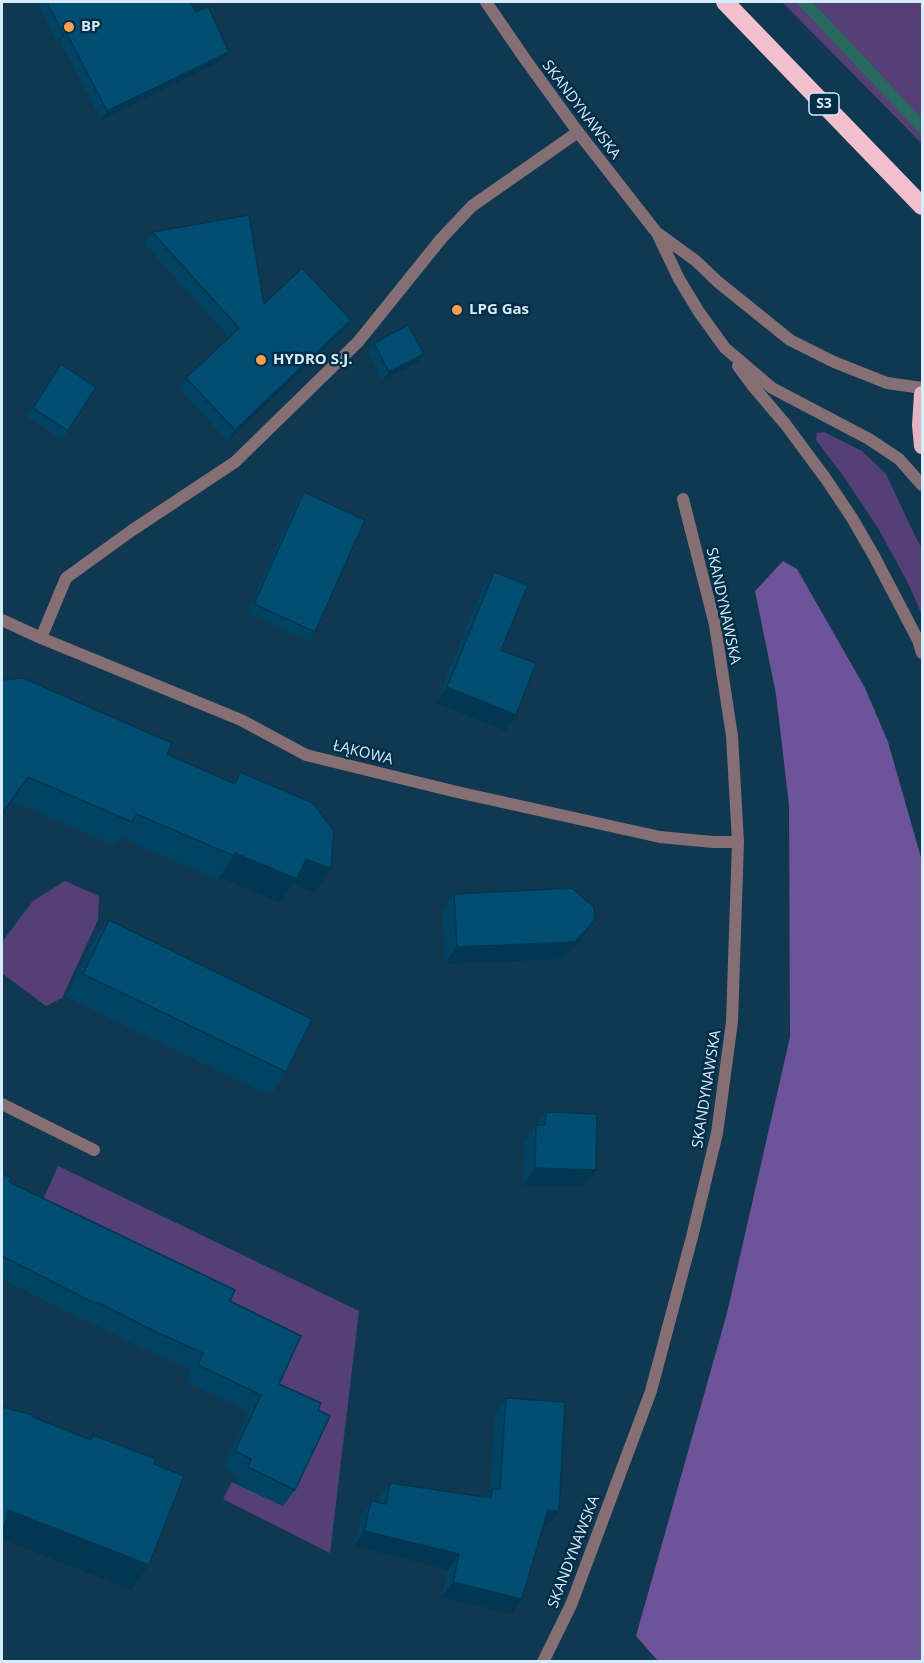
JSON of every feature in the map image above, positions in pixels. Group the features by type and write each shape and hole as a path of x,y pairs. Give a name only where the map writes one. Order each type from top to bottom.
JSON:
{"highway":[{"name":"S3","path":"725,2 922,206"},
{"path":"922,394 920,425 922,446"}],"street":[{"name":"SKANDYNAWSKA","path":"486,2 578,132 657,233 679,279 725,348 772,388 869,439 899,459 922,485"},
{"path":"41,638 66,578 131,531 236,462 358,342 441,239 472,206 578,132"},
{"name":"SKANDYNAWSKA","path":"657,233 696,261 718,282 790,340 834,362 887,383 922,388"},
{"path":"725,348 752,385 786,425 852,518 918,640 922,654"},
{"name":"SKANDYNAWSKA","path":"543,1662 571,1605 651,1391 717,1133 732,1022 738,842 732,736 715,625 683,499"},
{"name":"ŁĄKOWA","path":"2,620 241,720 306,754 457,792 660,837 738,842"},
{"path":"2,1104 94,1150"}],"shaded area":[{"path":"782,2 922,2 922,144 799,19"},
{"path":"824,432 862,451 886,474 922,548 922,615 908,583 878,528 816,440 817,433"},
{"path":"783,561 797,569 865,688 888,742 922,861 922,1660 911,1662 658,1661 636,1636 727,1313 790,1037 789,805 776,694 755,591"},
{"path":"65,881 99,896 98,920 62,998 46,1006 2,973 2,942 33,901"},
{"path":"58,1166 359,1311 330,1553 223,1499 232,1482 283,1506 318,1433 35,1218"}],"building":[{"path":"47,2 191,2 196,12 208,6 229,52 107,111 66,32 63,34"},
{"path":"249,215 264,304 302,268 351,320 235,430 186,378 239,328 152,232"},
{"path":"408,325 424,354 389,372 374,343"},
{"path":"61,364 96,387 68,431 33,408"},
{"path":"304,492 365,520 315,632 254,604"},
{"path":"494,572 528,585 501,650 536,663 516,715 447,687"},
{"path":"23,678 172,743 167,754 235,784 240,772 313,803 334,831 331,869 306,859 297,879 235,853 234,856 136,814 132,822 28,777 2,813 2,680"},
{"path":"572,888 594,907 595,920 575,942 457,947 454,894"},
{"path":"109,920 312,1019 286,1072 83,974"},
{"path":"546,1112 597,1114 596,1170 535,1168 536,1125 545,1125"},
{"path":"2,1173 11,1178 9,1182 235,1290 230,1301 301,1336 279,1384 321,1403 318,1410 330,1416 295,1490 248,1467 251,1459 235,1451 261,1395 198,1365 203,1353 97,1302 96,1304 2,1256"},
{"path":"506,1398 565,1402 559,1511 548,1510 522,1599 453,1582 459,1554 364,1531 371,1501 386,1504 390,1483 491,1498 492,1489 500,1489"},
{"path":"2,1407 34,1415 33,1417 91,1440 93,1435 156,1459 154,1464 184,1476 149,1565 8,1510 2,1535"}],"waterway":[{"path":"804,2 922,127"}],"place":[{"name":"BP","path":"69,27"},
{"name":"LPG Gas","path":"457,310"},
{"name":"HYDRO S.J.","path":"261,360"}]}
